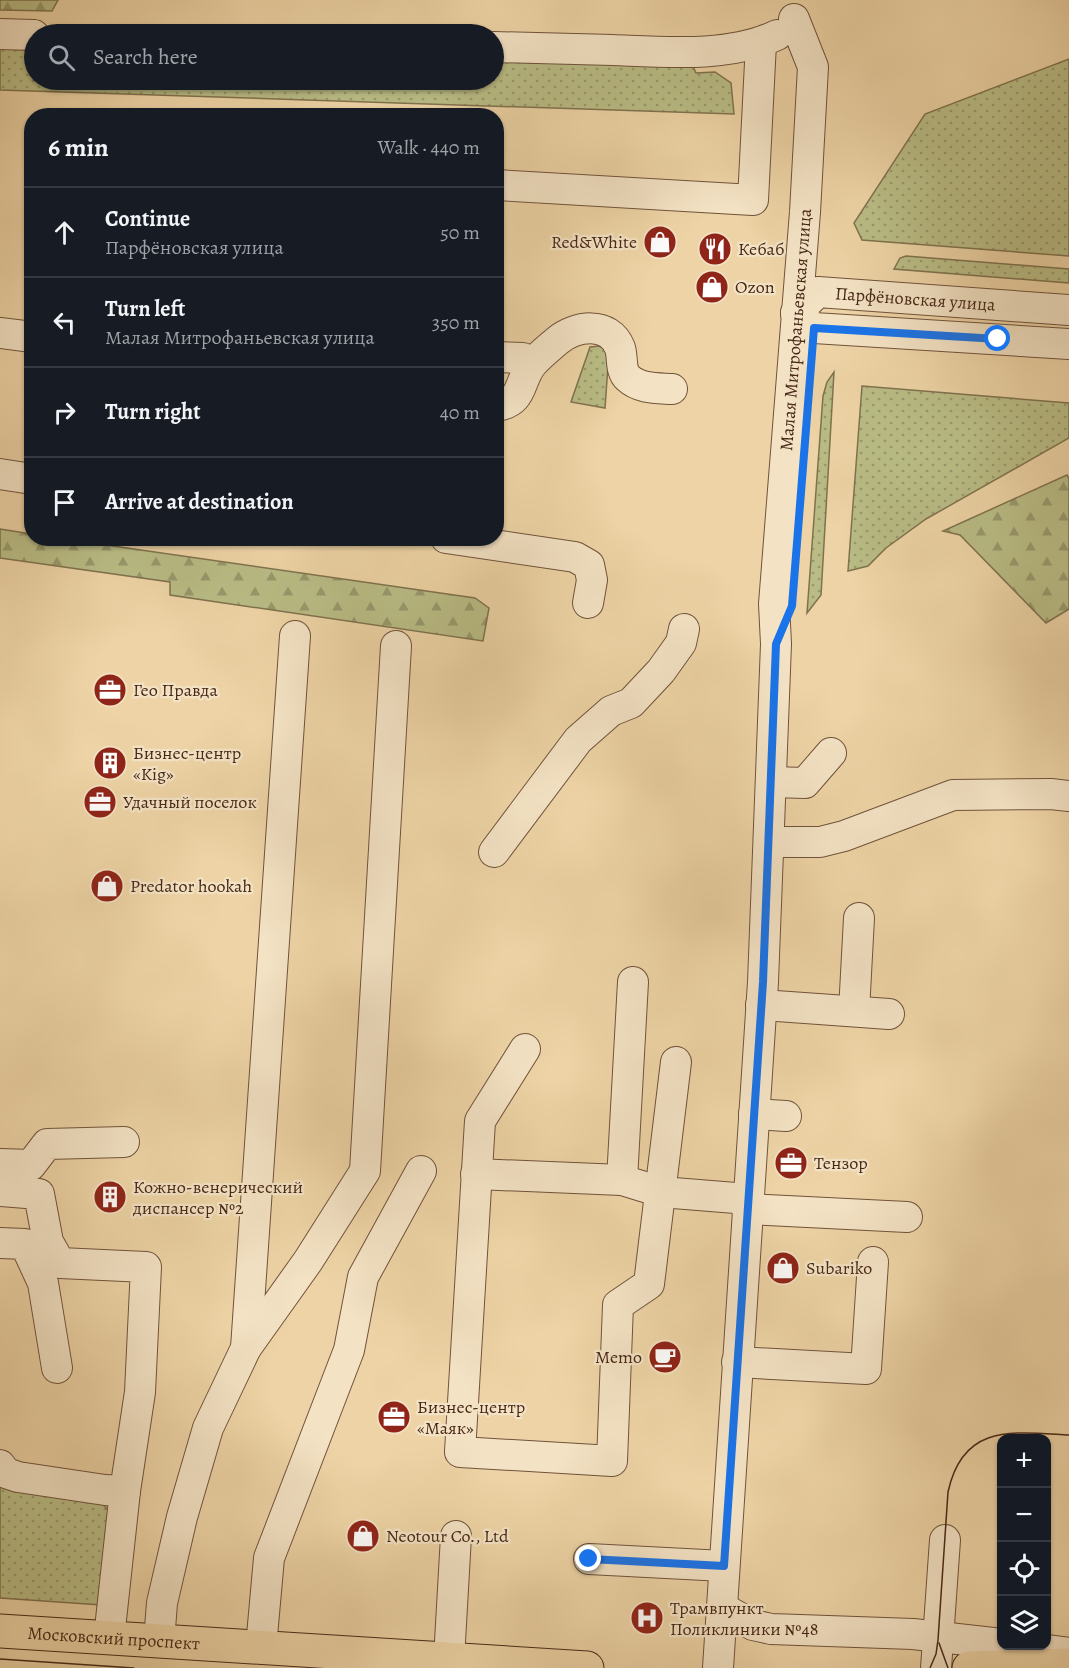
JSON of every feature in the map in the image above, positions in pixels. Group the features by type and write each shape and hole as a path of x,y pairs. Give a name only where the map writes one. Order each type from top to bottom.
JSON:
{"main road":[{"name":"Московский проспект","path":"0,1631 587,1668"},
{"path":"969,1668 1069,1665"}],"street":[{"path":"504,47 658,52 716,50 761,43 781,33 798,9"},
{"name":"Малая Митрофаньевская улица","path":"798,9 831,66 818,292"},
{"name":"Малая Митрофаньевская улица","path":"718,1668 761,1005 776,644 774,604 805,321 813,67 798,9"},
{"path":"0,34 24,35"},
{"path":"504,185 753,200 761,43"},
{"name":"Парфёновская улица","path":"1069,310 818,292 805,321 1069,344"},
{"path":"504,405 515,398 531,364 574,329 597,328 610,335 620,347 625,376 635,384 648,388 672,389"},
{"path":"0,333 24,336"},
{"path":"504,357 523,358 531,364"},
{"path":"0,474 24,478"},
{"path":"500,546 575,557 589,565 592,580 588,603"},
{"path":"494,852 578,740 611,711 631,703 660,671 681,643 684,629"},
{"path":"246,1348 295,636"},
{"path":"159,1641 165,1592 182,1516 208,1428 246,1348 308,1261 365,1171 396,646"},
{"path":"771,782 805,783 831,753"},
{"path":"769,842 820,842 844,836 953,795 1051,794 1069,796"},
{"path":"854,1011 859,918"},
{"path":"622,1180 633,982"},
{"path":"761,1005 889,1014"},
{"path":"525,1049 480,1121 460,1452 612,1461 618,1305 649,1284 676,1062"},
{"path":"753,1114 786,1116"},
{"path":"0,1164 31,1165 47,1144 124,1142"},
{"path":"261,1647 269,1558 349,1350 363,1277 421,1171"},
{"path":"476,1174 622,1180 661,1192 747,1204 907,1217"},
{"path":"0,1191 39,1194 48,1242 60,1263 146,1267 140,1392 125,1491 109,1638"},
{"path":"0,1243 25,1244 43,1283 57,1368"},
{"path":"737,1362 866,1369 873,1262"},
{"path":"0,1465 6,1473 18,1477 125,1491"},
{"path":"449,1659 456,1536"},
{"path":"936,1668 945,1540"},
{"path":"589,1559 724,1566"},
{"path":"722,1608 753,1625 771,1629 939,1636 997,1643"},
{"path":"1047,1650 1069,1653"}],"green space":[{"path":"0,0 58,0 52,11 0,10"},
{"path":"0,49 24,50 24,90 504,90 504,62 692,64 696,73 715,72 731,83 734,114 0,90"},
{"path":"1069,59 1069,256 862,240 854,223 925,114"},
{"path":"906,256 1069,269 1069,283 894,269 900,258"},
{"path":"600,346 609,351 605,408 571,402 590,347"},
{"path":"834,372 821,595 807,613 823,396 827,382"},
{"path":"862,386 1069,403 1069,438 926,519 886,548 868,566 848,571"},
{"path":"1067,475 1069,478 1069,609 1046,623 960,535 943,531"},
{"path":"0,529 24,533 24,546 113,546 475,598 489,608 483,641 170,595 170,582 0,558"},
{"path":"0,1482 100,1501 108,1510 101,1605 0,1598"}],"tram line":[{"path":"930,1668 936,1654 938,1640 948,1492 955,1470 965,1454 978,1443 993,1436 1029,1433 1069,1435"},
{"path":"939,1643 948,1668"},
{"path":"0,1659 134,1668"}],"place":[{"name":"Red&White","path":"660,242"},
{"name":"Кебаб","path":"715,249"},
{"name":"Ozon","path":"712,287"},
{"name":"Гео Правда","path":"110,690"},
{"name":"Бизнес-центр «Kig»","path":"110,763"},
{"name":"Удачный поселок","path":"100,802"},
{"name":"Predator hookah","path":"107,886"},
{"name":"Тензор","path":"791,1163"},
{"name":"Кожно-венерический диспансер №2","path":"110,1197"},
{"name":"Subariko","path":"783,1268"},
{"name":"Memo","path":"665,1357"},
{"name":"Бизнес-центр «Маяк»","path":"394,1417"},
{"name":"Neotour Co., Ltd","path":"363,1536"},
{"name":"Трамвпункт Поликлиники №48","path":"647,1618"}],"route":[{"path":"589,1559 724,1566 763,982 776,644 792,606 814,328 998,339"}]}
